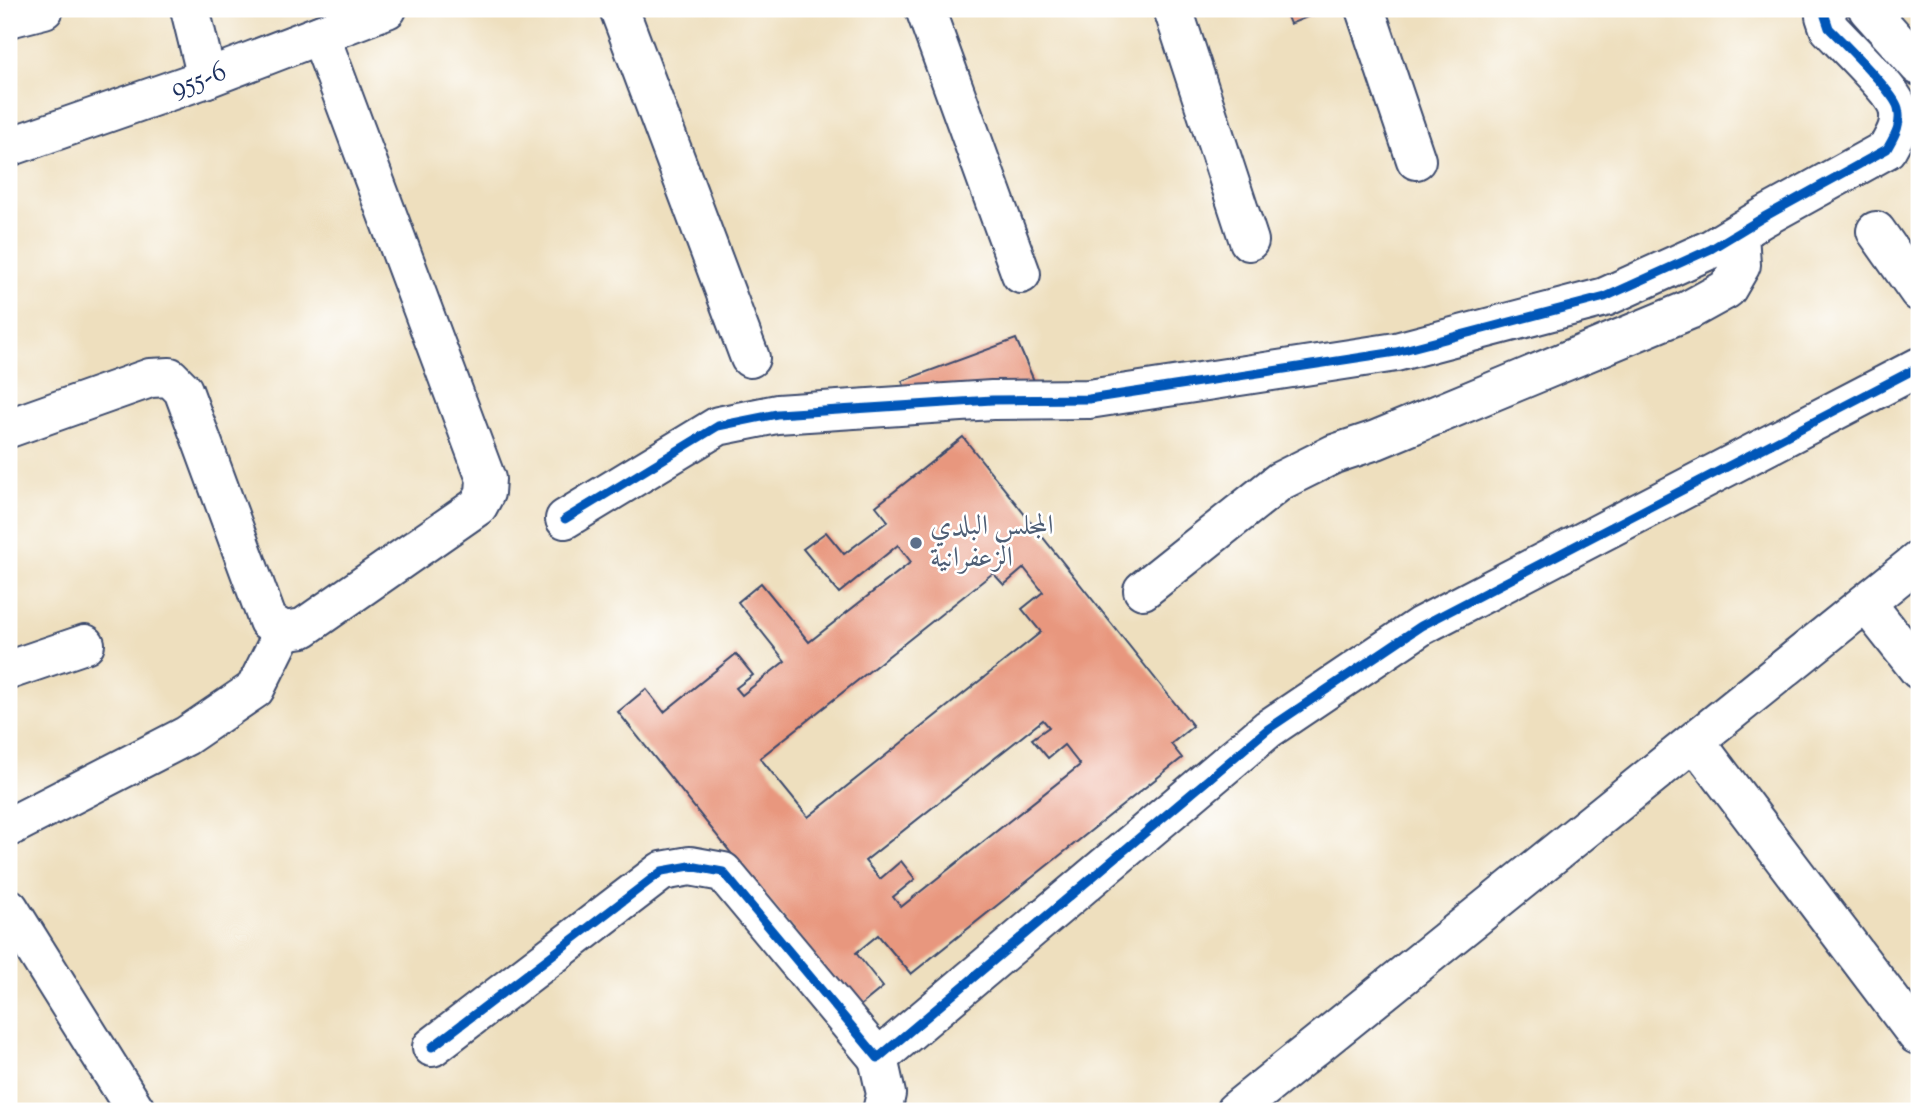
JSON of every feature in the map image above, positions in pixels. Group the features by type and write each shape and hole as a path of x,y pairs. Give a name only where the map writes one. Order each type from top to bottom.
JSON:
{"street":[{"path":"9,18 44,9"},
{"path":"190,9 207,78"},
{"name":"955-6","path":"9,147 207,78 387,9"},
{"path":"619,9 750,358"},
{"path":"925,9 1021,274"},
{"path":"1173,9 1249,241"},
{"path":"1365,9 1416,160"},
{"path":"565,519 718,426 777,414 992,400 1090,399 1396,352 1605,297 1740,233 1887,149 1900,121 1894,99 1829,28 1825,16 1828,9"},
{"path":"1868,9 1919,66"},
{"path":"9,428 150,378 170,377 183,390 268,621 284,631 303,628 478,506 485,493 486,479 320,35"},
{"path":"1876,232 1919,292"},
{"path":"1143,590 1280,481 1334,454 1376,440 1689,310 1727,289 1741,265 1740,233"},
{"path":"878,1058 1268,729 1421,626 1919,367"},
{"path":"1235,1111 1919,560"},
{"path":"1866,603 1919,670"},
{"path":"9,827 186,736 255,689 284,631"},
{"path":"9,670 85,644"},
{"path":"1695,741 1917,1035"},
{"path":"432,1046 662,871 690,866 723,872 878,1058 886,1094 882,1111"},
{"path":"9,908 136,1111"}],"building":[{"path":"1284,9 1327,9 1290,24"},
{"path":"1016,339 1038,390 911,402 902,381"},
{"path":"963,437 1193,726 1171,744 1182,758 911,974 878,935 856,953 883,987 856,1009 618,712 646,689 664,712 736,654 753,675 736,688 742,695 785,661 738,602 761,583 809,642 911,562 898,545 839,593 803,549 826,532 844,554 888,521 876,506","holes":["1024,568 1043,592 1022,609 1041,632 808,817 760,758 993,573 1004,585","1043,720 1049,727 1032,739 1048,758 1064,745 1080,765 901,907 893,897 915,879 901,861 880,879 865,861"]}],"cycle path":[{"path":"565,519 718,426 777,414 992,400 1089,399 1396,352 1605,297 1711,249 1887,149 1898,124 1898,108 1878,80 1829,28 1825,16 1828,9"},
{"path":"432,1047 662,871 690,866 723,872 878,1058 1268,729 1421,626 1919,367"}],"place":[{"name":"المجلس البلدي الزعفرانية","path":"916,543"}]}
